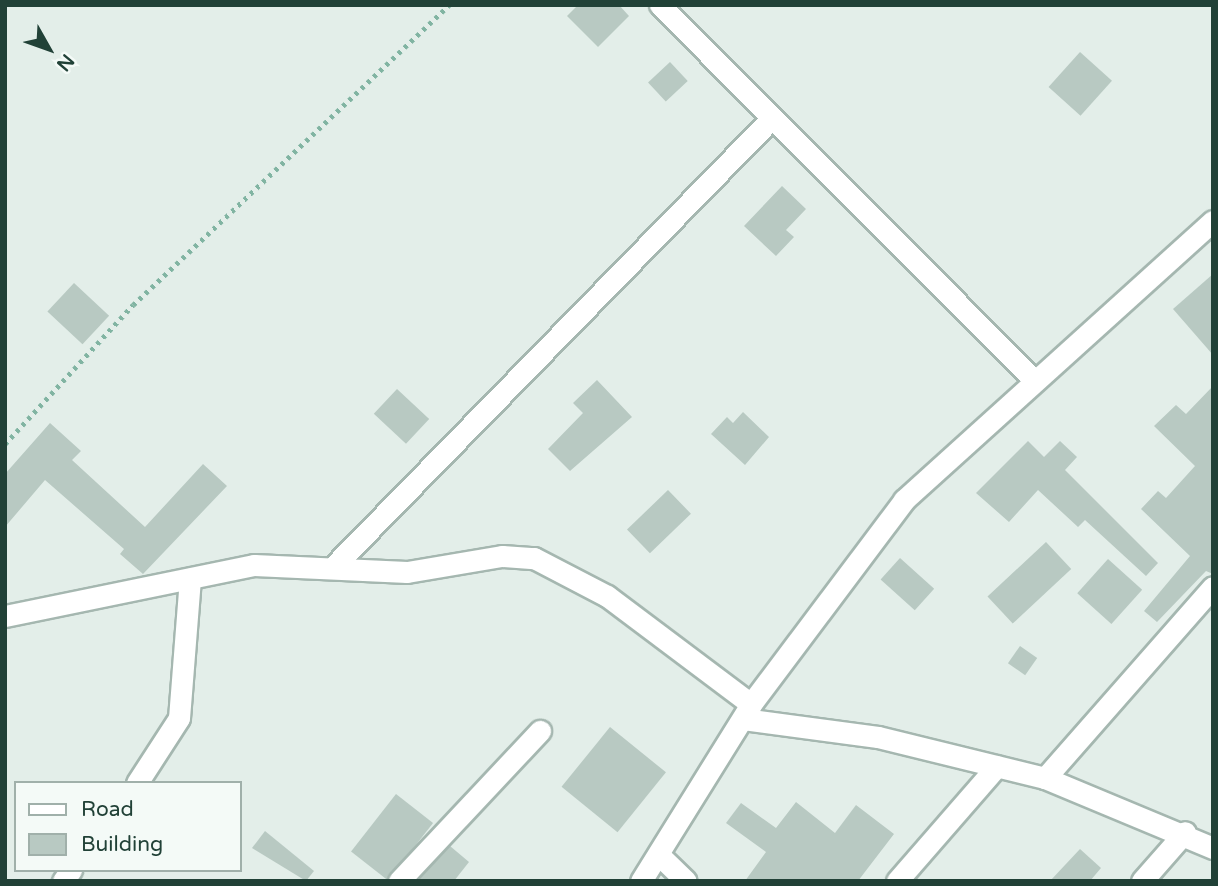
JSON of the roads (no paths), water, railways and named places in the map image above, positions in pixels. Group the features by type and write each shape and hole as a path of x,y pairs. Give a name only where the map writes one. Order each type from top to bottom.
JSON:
{"street":[{"path":"660,5 1035,382"},
{"path":"335,565 772,118"},
{"path":"641,881 747,712 904,500 1213,221"},
{"path":"5,616 254,565 335,565 407,572 534,558 607,596 747,712 878,737 1045,778 1185,832 1213,848"},
{"path":"138,781 179,718 190,578"},
{"path":"1045,778 1213,587"},
{"path":"399,881 540,731"},
{"path":"897,881 996,765"},
{"path":"1143,881 1185,832"},
{"path":"659,855 686,881"}]}
